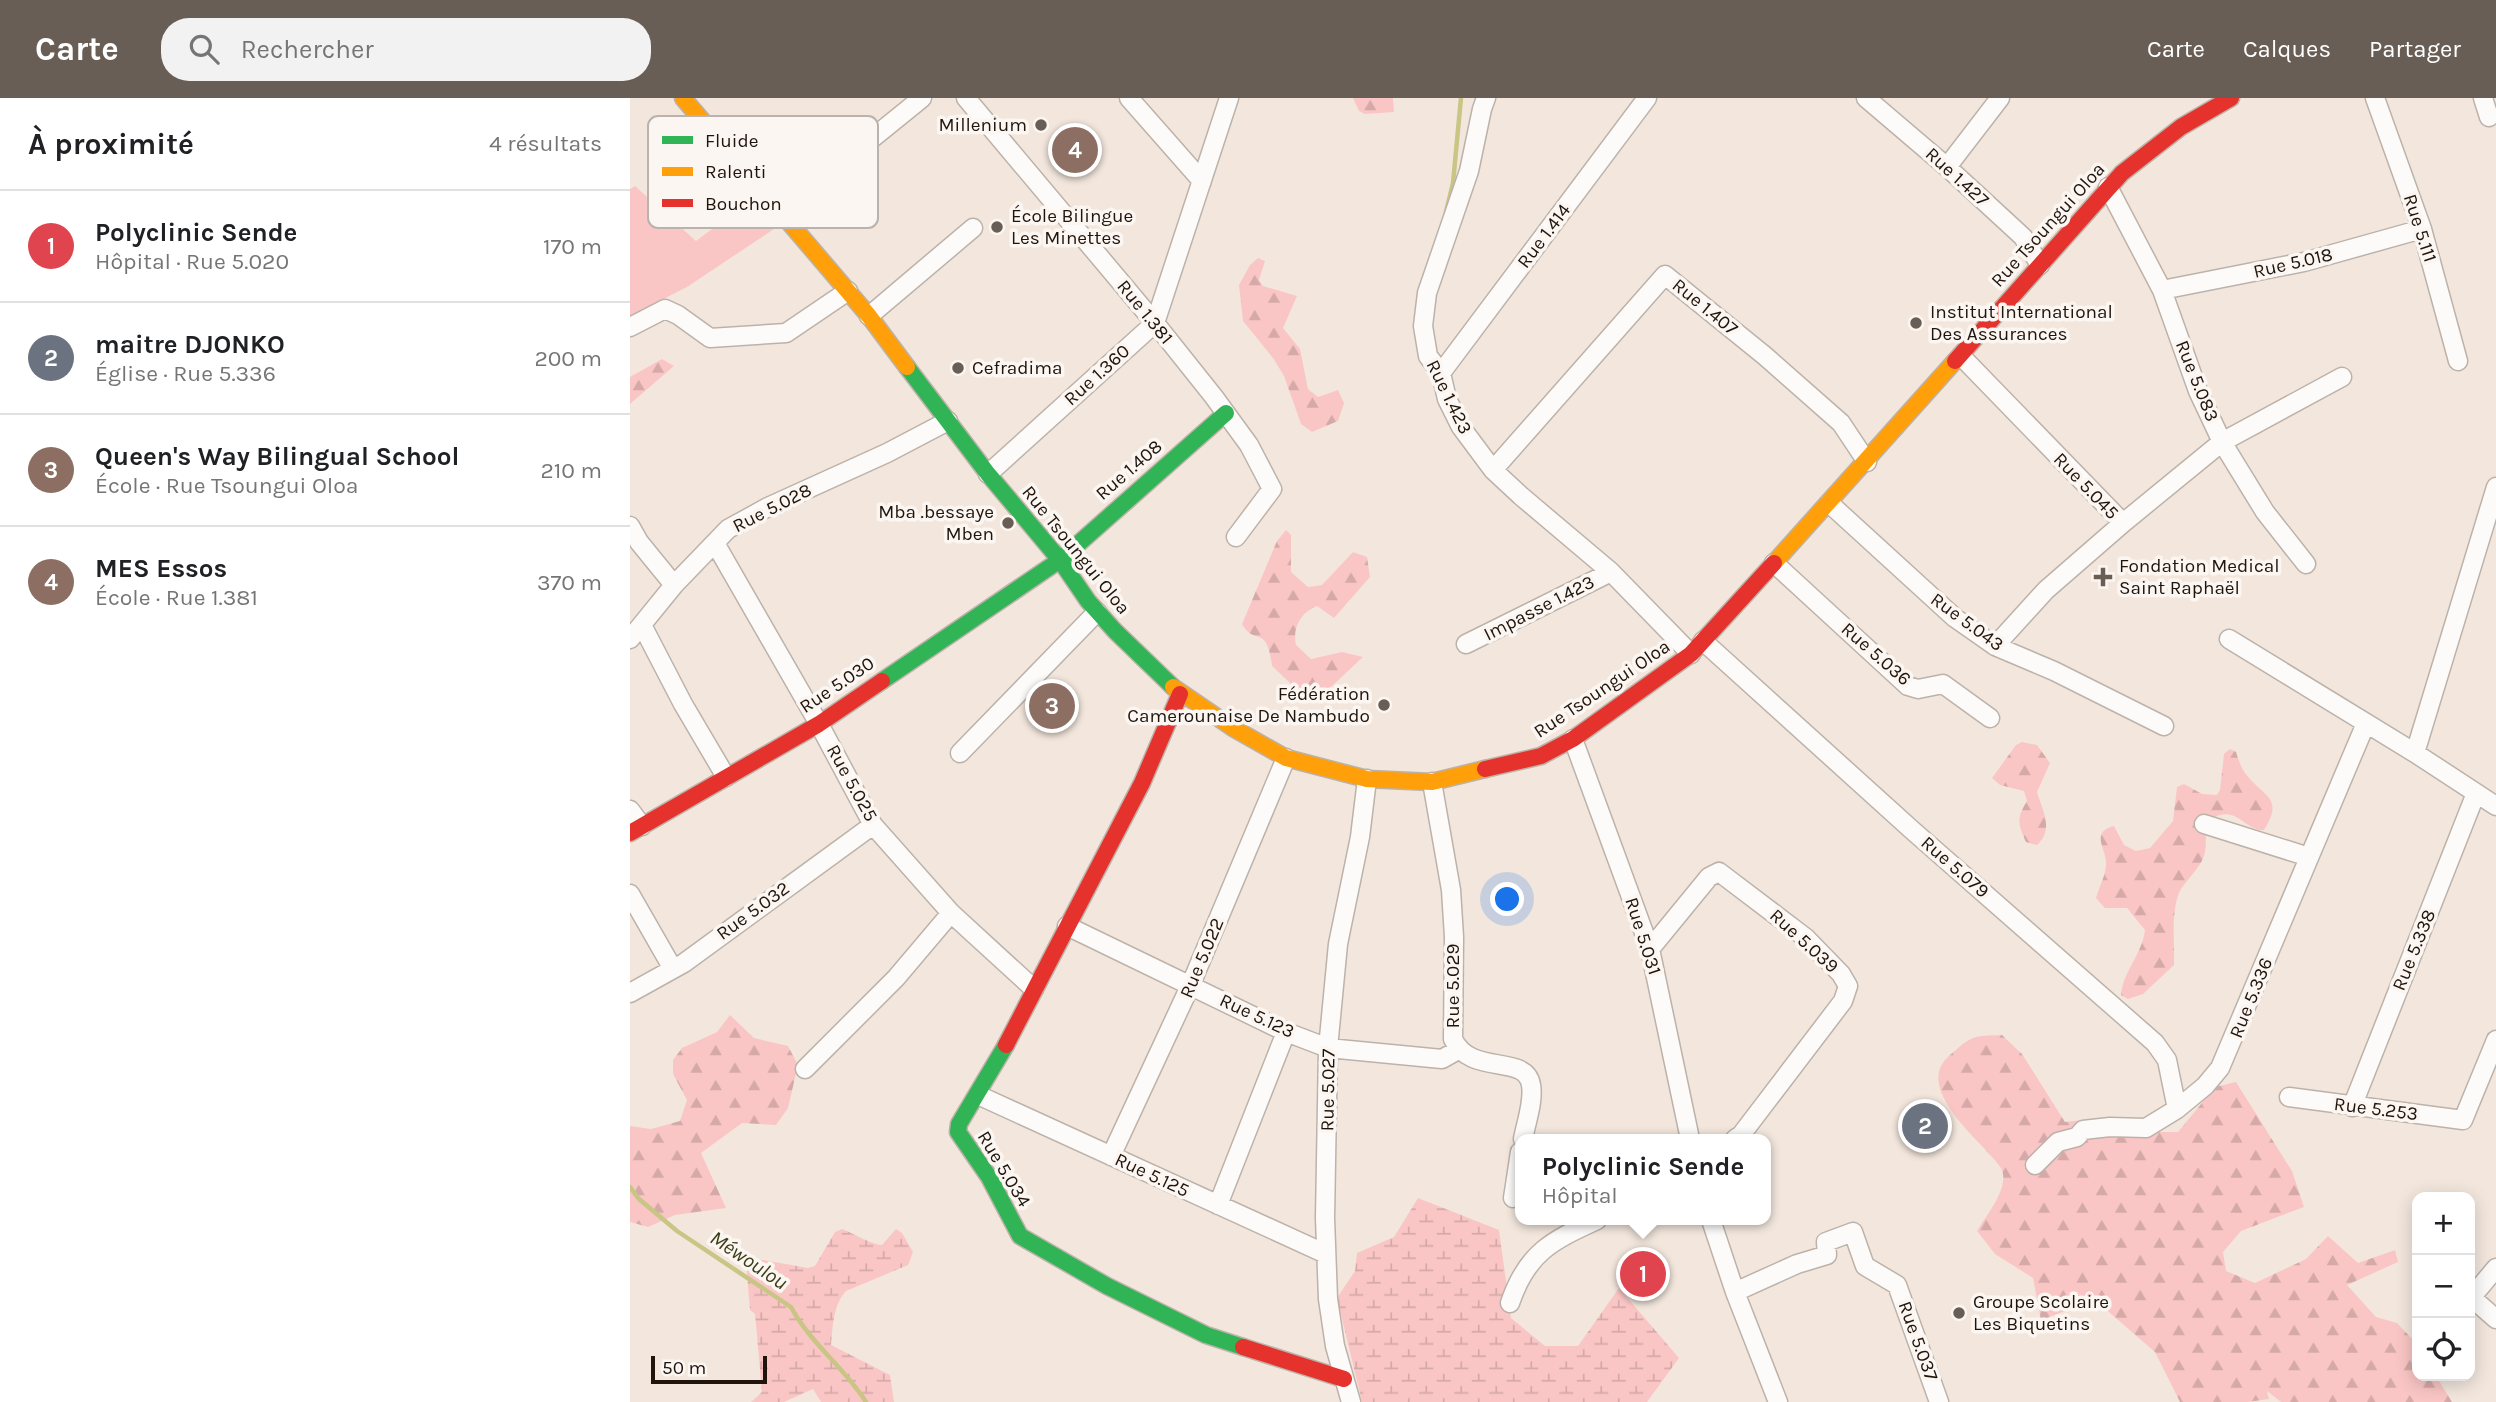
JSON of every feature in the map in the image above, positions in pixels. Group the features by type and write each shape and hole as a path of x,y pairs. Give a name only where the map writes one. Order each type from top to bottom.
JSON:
{"main road":[{"name":"Rue Tsoungui Oloa","path":"792,228 869,316 988,474 1060,560 1097,612 1180,694 1286,758 1367,779 1432,782 1541,756 1573,739 1697,648 1867,462 2132,162 2164,137 2231,98"},
{"name":"Rue Tsoungui Oloa","path":"686,99 700,116"},
{"name":"Rue 1.408","path":"1060,560 1226,413"},
{"name":"Rue 5.030","path":"636,830 819,723 1060,560"},
{"name":"Rue 5.034","path":"1180,694 1142,783 978,1095 959,1124 958,1132 989,1177 1020,1236 1107,1286 1206,1335 1344,1379"}],"street":[{"path":"878,134 922,98"},
{"name":"Rue 1.381","path":"966,98 1155,323 1249,445 1272,489 1236,537"},
{"path":"1129,98 1202,181"},
{"name":"Rue 1.360","path":"988,474 1155,323 1229,98"},
{"name":"Rue 1.423","path":"1486,98 1469,172 1427,293 1423,326 1428,356 1441,373 1447,399 1461,427 1493,470 1697,648"},
{"name":"Rue 1.414","path":"1441,373 1647,98"},
{"name":"Rue 1.427","path":"1866,98 2023,237 2040,265"},
{"path":"1947,167 2000,98"},
{"name":"Rue 5.111","path":"2375,98 2422,229 2458,360"},
{"path":"2483,98 2489,117"},
{"name":"Rue 5.083","path":"2108,187 2162,290 2198,391 2222,442 2265,512 2306,564"},
{"path":"869,316 973,228"},
{"name":"Rue 5.018","path":"2162,290 2304,262 2422,229"},
{"name":"Rue 1.407","path":"1493,470 1665,275 1754,347 1841,424 1867,462"},
{"path":"630,327 665,309 710,338 786,333 848,291"},
{"name":"Rue 5.045","path":"1961,356 2123,523 2222,442 2342,377"},
{"name":"Rue 5.028","path":"630,639 674,585 728,529 948,421"},
{"path":"2416,753 2496,487"},
{"name":"Rue 5.043","path":"1829,503 1955,618 1995,646 2054,671 2164,726"},
{"path":"1995,646 2046,590 2123,523"},
{"path":"630,526 639,542 674,585"},
{"name":"Rue 5.025","path":"715,543 819,723 873,825 951,913 1034,989"},
{"name":"Rue 5.036","path":"1774,563 1909,686 1919,689 1943,684 1990,718"},
{"name":"Impasse 1.423","path":"1466,644 1611,572"},
{"path":"960,753 1097,612"},
{"path":"642,625 683,704 726,777"},
{"path":"2229,639 2416,753 2496,806"},
{"name":"Rue 5.079","path":"1697,648 1912,830 2155,1043 2167,1060 2177,1109"},
{"name":"Rue 5.336","path":"2035,1165 2058,1142 2077,1137 2083,1130 2110,1126 2146,1128 2177,1109 2205,1086 2220,1068 2366,723"},
{"name":"Rue 5.031","path":"1573,739 1650,948 1689,1134"},
{"name":"Rue 5.022","path":"1111,1156 1191,984 1286,758"},
{"name":"Rue 5.027","path":"1351,1402 1335,1346 1326,1254 1328,1048 1338,944 1360,837 1367,779"},
{"name":"Rue 5.029","path":"1432,782 1451,890 1454,937 1453,1039 1458,1050 1472,1059 1513,1067 1529,1077 1532,1087 1524,1134"},
{"name":"Rue 5.338","path":"2352,1107 2476,793"},
{"path":"630,810 636,830"},
{"path":"2204,824 2309,857"},
{"name":"Rue 5.032","path":"630,993 673,969 873,825"},
{"name":"Rue 5.039","path":"1650,948 1709,877 1719,872 1806,938 1841,974 1848,986 1843,1001 1742,1134"},
{"path":"630,894 673,969"},
{"path":"805,1069 896,978 951,913"},
{"name":"Rue 5.123","path":"1068,926 1286,1032 1328,1048 1442,1059 1458,1050"},
{"path":"1217,1205 1286,1032"},
{"name":"Rue 5.253","path":"2289,1097 2463,1120 2494,1051"},
{"name":"Rue 5.125","path":"978,1095 1326,1254"},
{"path":"1513,1198 1515,1186"},
{"path":"1510,1303 1517,1280 1527,1264 1564,1235 1586,1225"},
{"path":"1713,1225 1735,1292 1778,1402"},
{"name":"Rue 5.037","path":"1735,1292 1797,1264 1827,1255 1826,1242 1853,1232 1865,1266 1897,1285 1939,1402"},
{"path":"2475,1292 2496,1268"},
{"path":"2475,1302 2496,1319"}],"green space":[{"path":"1353,98 1393,98 1394,112 1365,114 1359,111"},
{"path":"635,186 648,198 648,228 682,228 696,241 713,228 776,228 687,287 630,316 630,189"},
{"path":"1258,258 1265,261 1259,280 1263,286 1297,296 1283,328 1300,349 1308,389 1318,397 1338,390 1344,403 1338,421 1312,432 1301,424 1284,376 1273,358 1243,321 1239,285 1250,265"},
{"path":"662,359 674,366 630,404 630,377"},
{"path":"1286,530 1291,535 1291,572 1308,587 1322,585 1353,552 1367,557 1370,577 1334,618 1317,606 1306,612 1299,621 1295,633 1296,645 1311,659 1342,652 1363,657 1315,702 1308,700 1272,666 1264,640 1251,634 1242,624 1277,541"},
{"path":"2022,742 2037,745 2050,763 2037,792 2046,826 2037,845 2026,842 2020,826 2021,812 2027,801 2024,791 2000,785 1992,778 2016,745"},
{"path":"2230,749 2236,752 2245,773 2269,798 2272,804 2270,819 2264,830 2227,814 2214,817 2210,821 2206,830 2204,857 2181,889 2175,906 2174,965 2143,994 2128,999 2121,995 2122,986 2145,930 2127,908 2105,908 2096,898 2106,868 2102,832 2114,826 2124,845 2136,851 2150,848 2173,821 2177,787 2184,784 2202,794 2217,795 2220,790 2224,754"},
{"path":"730,1015 754,1038 788,1046 798,1065 788,1108 776,1125 742,1123 701,1153 726,1208 675,1215 648,1227 630,1222 630,1126 651,1129 680,1121 687,1100 673,1074 673,1060 682,1048 717,1032"},
{"path":"2002,1035 2022,1054 2065,1122 2100,1118 2132,1132 2178,1132 2215,1087 2236,1082 2292,1171 2304,1207 2241,1231 2223,1252 2226,1271 2255,1283 2306,1259 2328,1236 2358,1263 2395,1250 2398,1262 2347,1285 2376,1317 2397,1323 2412,1339 2412,1381 2439,1381 2452,1402 2281,1402 2267,1391 2269,1399 2248,1402 2180,1402 2155,1352 2095,1300 2041,1320 2033,1278 1995,1254 1977,1231 1998,1196 2003,1181 2002,1171 1950,1108 1938,1080 1941,1067 1950,1055 1978,1036"},
{"path":"1418,1198 1499,1230 1511,1318 1545,1346 1578,1346 1619,1288 1679,1358 1647,1402 1362,1402 1337,1298 1355,1271 1357,1253 1394,1237"},
{"path":"842,1229 882,1245 896,1229 902,1233 913,1252 908,1265 846,1291 838,1303 833,1323 831,1345 890,1375 894,1402 821,1402 813,1389 784,1402 751,1402 762,1392 755,1314 750,1310 746,1262 752,1258 808,1268 815,1266 835,1232"}],"waterway":[{"path":"1446,212 1453,183 1461,98"},
{"name":"Méwoulou","path":"630,1187 639,1199 677,1231 791,1307 808,1332 866,1402"}],"traffic: fast":[{"path":"907,367 988,474 1060,560 1088,601 1173,687"},
{"path":"882,681 1060,560 1226,413"},
{"path":"1006,1045 959,1124 958,1132 989,1177 1020,1236 1107,1286 1206,1335 1243,1347"}],"traffic: slow":[{"path":"683,98 698,116"},
{"path":"794,228 869,316 907,367"},
{"path":"1774,563 1955,361"},
{"path":"1173,687 1233,728 1286,758 1367,779 1432,782 1485,769"}],"traffic: jam":[{"path":"1955,361 2122,173 2181,127 2231,98"},
{"path":"1485,769 1541,756 1573,739 1691,654 1774,563"},
{"path":"630,833 819,724 882,681"},
{"path":"1006,1045 1142,783 1180,694"},
{"path":"1243,1347 1344,1379"}],"place":[{"name":"Millenium","path":"1041,125"},
{"name":"MES Essos","path":"1075,150"},
{"name":"École Bilingue Les Minettes","path":"997,227"},
{"name":"Institut International Des Assurances","path":"1916,323"},
{"name":"Cefradima","path":"958,368"},
{"name":"Mba .bessaye Mben","path":"1008,523"},
{"name":"Fondation Medical Saint Raphaël","path":"2103,577"},
{"name":"Fédération Camerounaise De Nambudo","path":"1384,705"},
{"name":"Queen's Way Bilingual School","path":"1052,706"},
{"name":"maitre DJONKO","path":"1925,1126"},
{"name":"Polyclinic Sende","path":"1643,1274"},
{"name":"Groupe Scolaire Les Biquetins","path":"1959,1313"}]}
